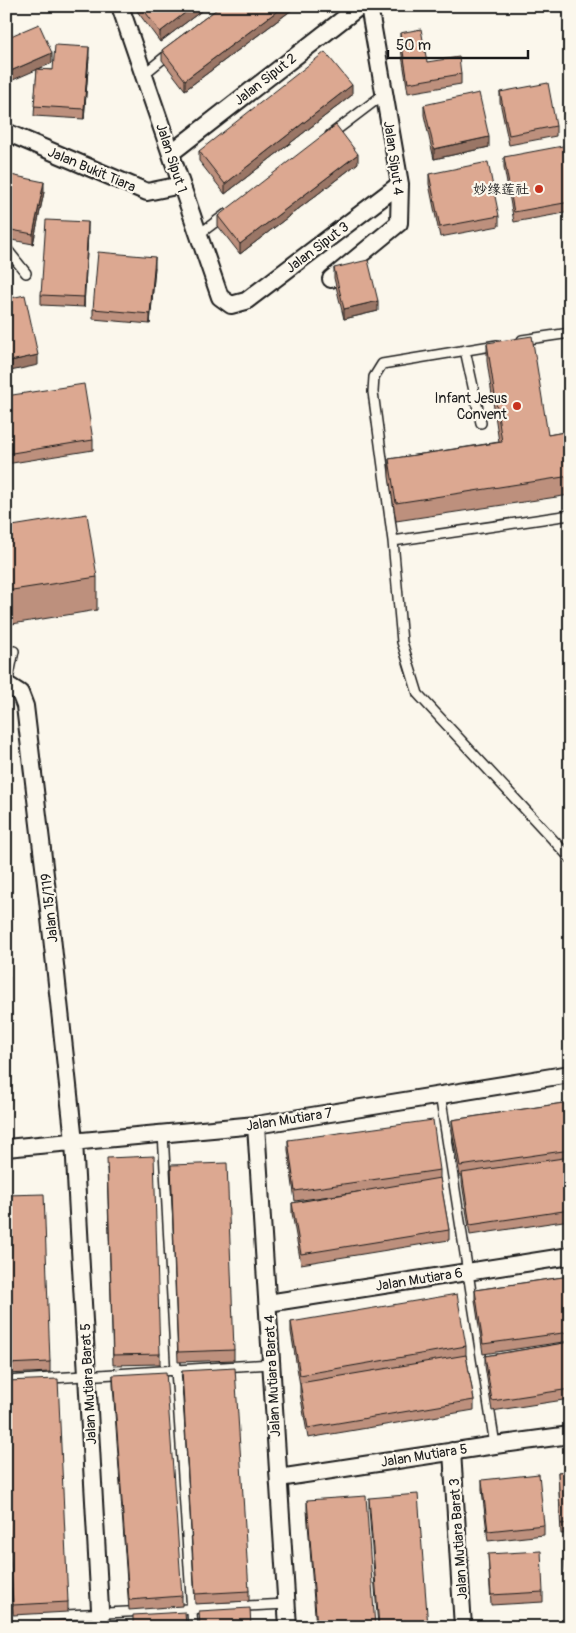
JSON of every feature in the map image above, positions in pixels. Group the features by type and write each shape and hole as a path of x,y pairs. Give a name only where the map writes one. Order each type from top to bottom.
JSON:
{"street":[{"name":"Jalan Siput 1","path":"120,6 220,297 232,305"},
{"name":"Jalan Siput 2","path":"171,153 360,6"},
{"name":"Jalan Siput 4","path":"331,279 399,223 400,184 369,6"},
{"name":"Jalan Bukit Tiara","path":"6,132 147,192 181,185"},
{"name":"Jalan Siput 3","path":"232,305 246,301 400,184"},
{"name":"Jalan 15/119","path":"7,684 20,693 25,706 74,1141"},
{"name":"Jalan Mutiara 7","path":"6,1148 256,1125 570,1074"},
{"name":"Jalan Mutiara Barat 4","path":"256,1125 288,1627"},
{"name":"Jalan Mutiara Barat 5","path":"74,1141 101,1620"},
{"name":"Jalan Mutiara 6","path":"268,1302 570,1256"},
{"name":"Jalan Mutiara 5","path":"279,1478 495,1444 570,1435"},
{"name":"Jalan Mutiara Barat 3","path":"452,1451 463,1627"}],"lane":[{"path":"144,74 178,47"},
{"path":"321,142 384,94"},
{"path":"198,235 236,207"},
{"path":"6,248 26,273"},
{"path":"570,333 382,364 374,377 373,392 393,541 402,642 418,694 570,858"},
{"path":"465,350 481,423"},
{"path":"393,541 570,515"},
{"path":"7,684 14,651"},
{"path":"440,1094 495,1444"},
{"path":"163,1133 193,1627"},
{"path":"6,1381 271,1364"},
{"path":"6,1591 7,1621 101,1620 192,1608 287,1604"}],"building":[{"path":"141,6 194,6 160,32"},
{"path":"221,6 284,6 185,80 162,50"},
{"path":"39,24 52,53 6,73 6,38"},
{"path":"421,29 427,62 459,57 461,74 408,83 400,33"},
{"path":"55,45 89,47 84,109 34,106 37,69 53,70"},
{"path":"325,52 352,85 225,184 199,151"},
{"path":"548,83 556,126 509,135 500,92"},
{"path":"479,93 489,137 434,149 424,105"},
{"path":"336,125 358,154 240,244 218,216"},
{"name":"妙缘莲社","path":"568,145 570,154 570,202 514,212 504,157"},
{"path":"488,162 499,216 440,227 429,174"},
{"path":"6,174 44,182 33,234 6,229"},
{"path":"46,220 88,222 84,297 41,295"},
{"path":"98,252 155,257 150,314 93,309"},
{"path":"368,260 378,301 344,309 334,268"},
{"path":"25,295 38,355 6,362 6,299"},
{"name":"Infant Jesus Convent","path":"532,336 548,435 570,431 570,476 396,503 389,459 502,442 487,343"},
{"path":"84,384 93,440 6,454 6,396"},
{"path":"87,514 97,577 6,591 6,527"},
{"path":"570,1102 570,1150 460,1166 452,1120"},
{"path":"433,1120 440,1170 295,1191 288,1140"},
{"path":"154,1156 160,1354 113,1355 107,1158"},
{"path":"570,1157 570,1210 470,1225 462,1173"},
{"path":"227,1163 234,1350 178,1352 171,1165"},
{"path":"440,1178 449,1230 301,1254 292,1203"},
{"path":"44,1194 50,1362 6,1364 6,1195"},
{"path":"570,1276 570,1332 483,1344 475,1290"},
{"path":"457,1294 466,1346 300,1375 291,1322"},
{"path":"570,1342 570,1389 492,1401 485,1356"},
{"path":"466,1355 474,1400 308,1428 300,1383"},
{"path":"235,1368 249,1591 195,1594 182,1371"},
{"path":"166,1372 182,1596 129,1600 113,1375"},
{"path":"58,1379 68,1602 13,1605 6,1457 6,1381"},
{"path":"570,1471 570,1523 561,1524 558,1472"},
{"path":"539,1474 544,1525 488,1531 482,1480"},
{"path":"418,1494 428,1627 379,1627 369,1498"},
{"path":"366,1496 375,1627 317,1627 307,1500"},
{"path":"564,1548 570,1548 570,1592 567,1592"},
{"path":"541,1551 543,1592 491,1595 488,1554"},
{"path":"250,1608 251,1627 200,1627 199,1611"},
{"path":"185,1612 186,1627 133,1627 133,1615"},
{"path":"67,1620 68,1627 19,1627 19,1622"}],"place":[{"name":"妙缘莲社","path":"539,189"},
{"name":"Infant Jesus Convent","path":"517,406"}]}
